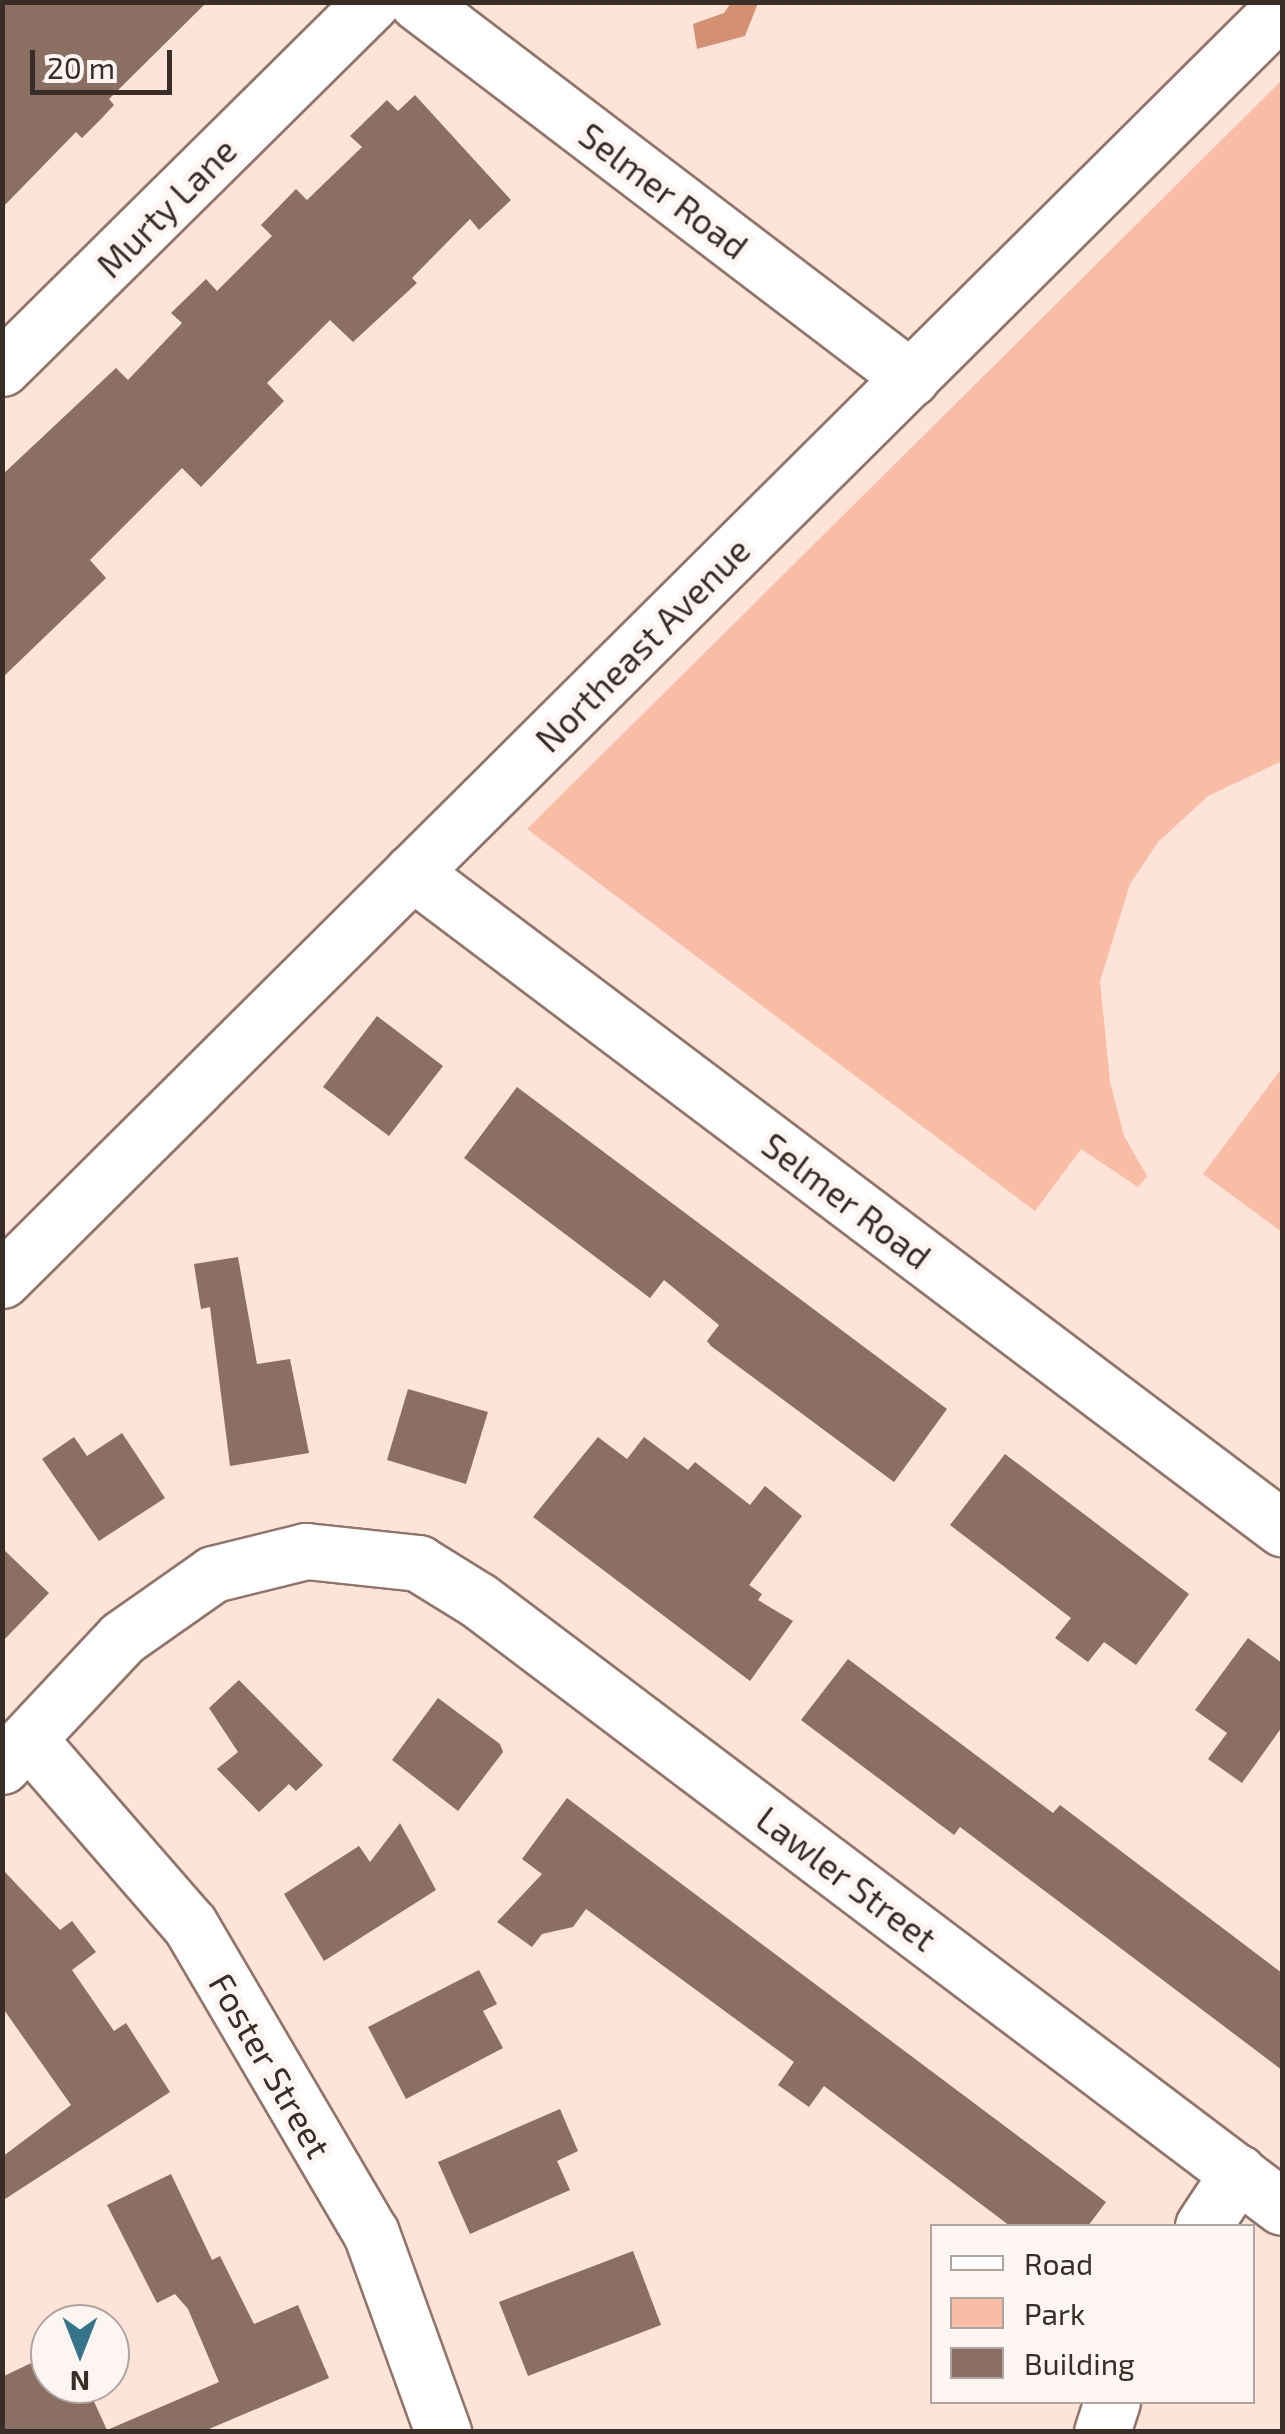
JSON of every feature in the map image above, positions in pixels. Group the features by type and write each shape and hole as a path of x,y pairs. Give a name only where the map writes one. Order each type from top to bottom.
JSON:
{"street":[{"name":"Murty Lane","path":"2,368 372,2"},
{"name":"Selmer Road","path":"417,2 912,378"},
{"name":"Northeast Avenue","path":"2,1280 1282,8"},
{"name":"Selmer Road","path":"412,872 1282,1528"},
{"name":"Lawler Street","path":"16,1753 122,1638 213,1574 306,1551 418,1562 478,1600 1282,2207"},
{"name":"Foster Street","path":"16,1753 190,1926 371,2233 443,2432"},
{"path":"1203,2224 1238,2173"},
{"path":"1102,2432 1111,2404"}],"green space":[{"path":"1282,80 1282,761 1208,796 1158,842 1130,884 1100,981 1110,1082 1124,1136 1147,1176 1138,1187 1081,1149 1035,1211 527,829"},
{"path":"1282,1068 1282,1232 1203,1174"}],"shaded area":[{"path":"731,3 758,3 745,36 697,49 693,24 724,13"}],"building":[{"path":"2,2 207,2 109,99 114,105 100,120 82,138 76,132 2,208"},
{"path":"415,95 511,200 479,230 470,219 412,278 417,283 353,342 330,320 267,383 284,401 201,487 182,468 90,560 106,578 2,678 2,475 116,368 128,380 182,323 171,313 206,279 217,291 272,236 261,225 296,189 307,200 362,147 350,136 387,100 398,111"},
{"path":"377,1016 443,1066 389,1136 323,1087"},
{"path":"517,1087 947,1409 894,1482 711,1346 707,1341 719,1325 664,1280 650,1298 464,1158"},
{"path":"238,1257 257,1364 290,1359 309,1453 230,1466 210,1307 201,1309 194,1264"},
{"path":"408,1389 488,1412 466,1484 387,1460"},
{"path":"122,1433 165,1498 99,1541 42,1459 74,1437 87,1456"},
{"path":"598,1437 627,1459 644,1437 688,1470 695,1462 750,1505 765,1486 802,1516 749,1585 762,1594 758,1600 793,1621 750,1681 533,1517"},
{"path":"1005,1454 1189,1594 1136,1665 1104,1642 1088,1662 1055,1638 1071,1618 950,1525"},
{"path":"2,1548 49,1593 2,1642"},
{"path":"1248,1638 1282,1663 1282,1727 1242,1783 1208,1759 1227,1733 1195,1710"},
{"path":"848,1659 1053,1813 1060,1805 1282,1973 1282,2070 960,1827 954,1835 801,1720"},
{"path":"239,1680 323,1765 296,1791 289,1784 259,1812 217,1769 238,1752 209,1708"},
{"path":"438,1698 500,1744 503,1752 458,1811 392,1760"},
{"path":"567,1798 1106,2202 1090,2224 1007,2224 824,2086 809,2107 778,2085 794,2062 586,1909 573,1927 542,1934 532,1947 497,1922 542,1874 522,1859"},
{"path":"400,1823 436,1890 324,1961 284,1894 359,1846 370,1862"},
{"path":"2,1869 60,1930 72,1921 96,1952 72,1970 114,2031 126,2023 170,2092 2,2201 2,2157 71,2105 2,2007"},
{"path":"479,1970 497,2004 483,2011 503,2048 406,2099 368,2027"},
{"path":"560,2109 578,2151 557,2161 570,2190 470,2234 438,2162"},
{"path":"171,2174 212,2260 220,2256 254,2324 298,2305 329,2378 202,2432 2,2432 2,2377 30,2364 30,2404 95,2404 107,2430 219,2382 188,2309 175,2294 157,2303 107,2205"},
{"path":"633,2251 661,2325 528,2376 499,2302"}]}
